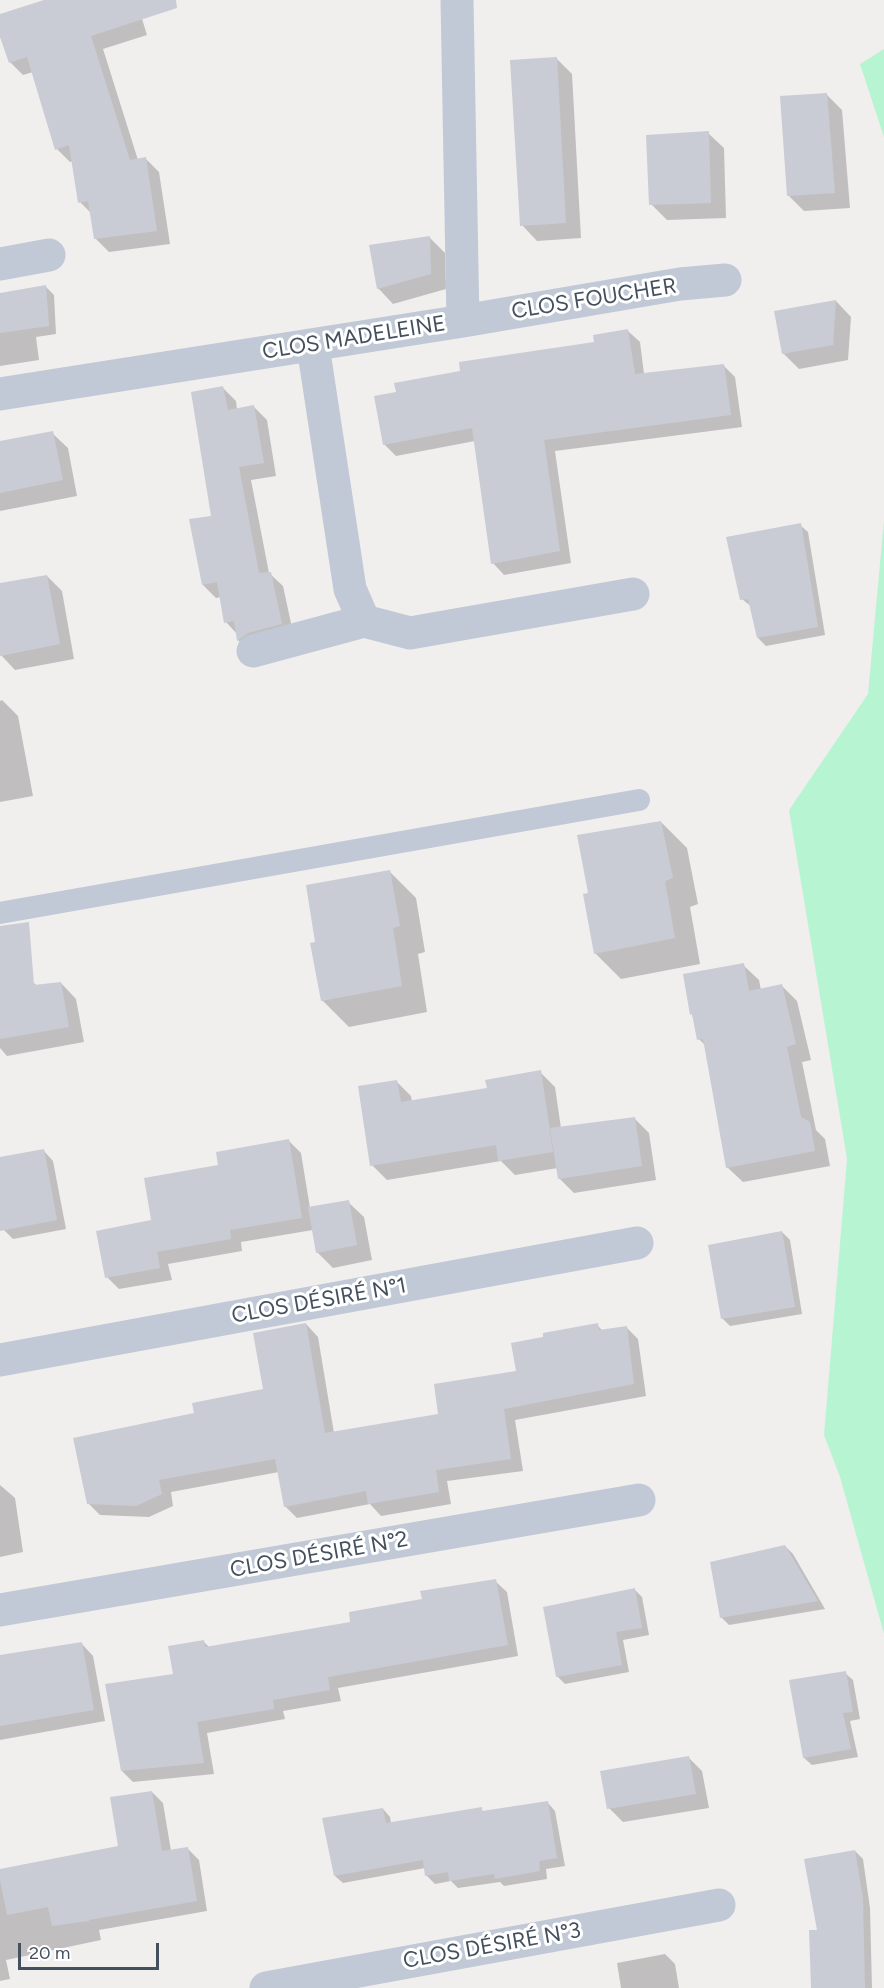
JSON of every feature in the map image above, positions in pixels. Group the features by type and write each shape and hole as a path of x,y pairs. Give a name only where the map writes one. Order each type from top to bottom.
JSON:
{"street":[{"name":"CLOS MADELEINE","path":"0,394 463,321 457,0"},
{"path":"0,264 49,255"},
{"name":"CLOS FOUCHER","path":"463,321 680,284 725,280"},
{"path":"313,346 350,589 364,621"},
{"path":"253,651 364,621 410,633 633,594"},
{"name":"CLOS DÉSIRÉ N°1","path":"0,1360 637,1243"},
{"name":"CLOS DÉSIRÉ N°2","path":"0,1610 639,1500"},
{"name":"CLOS DÉSIRÉ N°3","path":"266,1988 719,1905"}],"lane":[{"path":"0,913 639,800"}],"green space":[{"path":"884,49 884,137 860,64"},
{"path":"884,520 884,1634 840,1477 824,1435 847,1159 789,810 868,694"}],"building":[{"path":"44,0 176,0 177,8 91,36 130,160 146,157 157,231 94,239 88,201 78,203 69,145 55,150 27,57 9,63 0,37 0,14"},
{"path":"557,57 566,223 520,226 510,60"},
{"path":"827,93 835,193 787,196 780,96"},
{"path":"709,131 711,203 649,205 646,135"},
{"path":"430,236 431,274 377,289 369,245"},
{"path":"46,285 49,326 0,333 0,293"},
{"path":"836,300 833,345 782,354 774,311"},
{"path":"628,329 635,374 724,364 731,415 544,440 560,551 491,564 472,428 383,445 374,396 396,392 394,383 460,371 459,362 594,342 593,335"},
{"path":"223,386 228,410 254,405 264,463 239,467 259,573 271,572 282,624 248,633 237,641 234,621 224,623 217,582 202,585 189,519 211,516 191,392"},
{"path":"53,431 63,480 0,493 0,441"},
{"path":"801,523 818,627 757,638 748,599 740,600 726,537"},
{"path":"47,575 60,644 0,656 0,583"},
{"path":"661,821 673,878 665,881 675,938 594,954 583,894 588,893 577,835"},
{"path":"390,870 400,926 393,928 402,986 321,1001 310,943 315,942 306,885"},
{"path":"29,922 34,985 61,982 69,1027 0,1039 0,926"},
{"path":"744,963 749,991 782,984 796,1044 787,1047 801,1117 810,1122 815,1151 726,1168 703,1039 697,1040 683,974"},
{"path":"541,1070 553,1152 498,1161 496,1145 370,1166 358,1086 397,1080 401,1102 487,1088 485,1080"},
{"path":"635,1117 642,1166 558,1179 550,1128"},
{"path":"289,1139 302,1218 230,1230 231,1239 157,1252 160,1268 105,1278 96,1231 151,1220 156,1249 144,1178 218,1165 216,1152"},
{"path":"44,1149 57,1220 0,1231 0,1157"},
{"path":"349,1200 357,1245 316,1253 308,1207"},
{"path":"782,1231 795,1307 721,1319 708,1245"},
{"path":"306,1323 325,1433 438,1414 434,1384 516,1371 511,1343 543,1337 543,1333 598,1323 599,1330 627,1326 634,1384 504,1409 511,1459 436,1470 439,1492 368,1504 366,1491 284,1507 275,1459 159,1480 162,1494 136,1506 87,1504 73,1438 194,1413 192,1403 263,1389 253,1333"},
{"path":"785,1545 818,1601 720,1618 710,1562"},
{"path":"496,1579 508,1645 328,1677 330,1690 273,1700 274,1709 197,1722 204,1763 121,1771 105,1684 173,1674 168,1646 204,1640 205,1647 350,1622 349,1612 422,1599 420,1591"},
{"path":"635,1588 642,1628 616,1632 622,1665 556,1677 543,1607"},
{"path":"82,1642 94,1710 0,1726 0,1655"},
{"path":"846,1671 853,1712 843,1713 851,1749 803,1758 789,1680"},
{"path":"689,1756 696,1794 607,1809 600,1771"},
{"path":"152,1791 162,1851 188,1847 197,1901 52,1926 48,1907 7,1915 0,1869 118,1846 110,1797"},
{"path":"548,1801 557,1858 539,1861 540,1871 495,1879 494,1874 449,1881 448,1872 425,1876 423,1860 334,1876 322,1818 383,1808 386,1823 482,1807 482,1811"},
{"path":"855,1850 863,1899 865,1988 811,1988 809,1930 817,1930 804,1859"}]}
